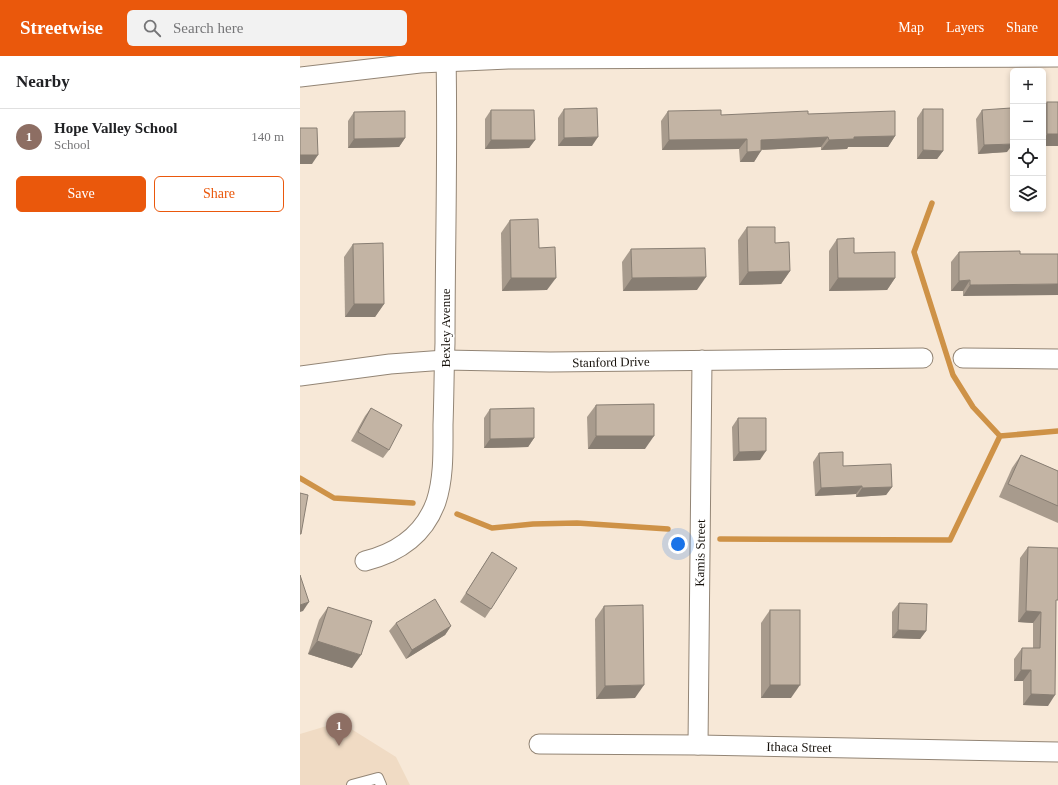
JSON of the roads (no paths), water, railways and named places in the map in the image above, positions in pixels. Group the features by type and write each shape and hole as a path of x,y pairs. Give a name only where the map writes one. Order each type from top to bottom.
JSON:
{"street":[{"path":"300,77 446,58 1058,56"},
{"name":"Bexley Avenue","path":"364,561 383,556 408,541 420,531 428,519 435,503 443,462 446,58"},
{"name":"Stanford Drive","path":"300,376 390,364 444,360 550,362 923,358"},
{"path":"963,358 1058,359"},
{"name":"Kamis Street","path":"698,745 702,360"},
{"name":"Ithaca Street","path":"539,744 698,745 1058,752"}],"lane":[{"path":"352,785 378,778 381,785"}],"waterway":[{"path":"932,203 914,252 953,375 973,407 1000,436"},
{"path":"720,539 950,540 1000,436 1058,431"},
{"path":"300,478 334,498 413,503"},
{"path":"457,514 492,528 533,524 577,523 668,529"}],"place":[{"name":"Hope Valley School","path":"339,746"}]}
